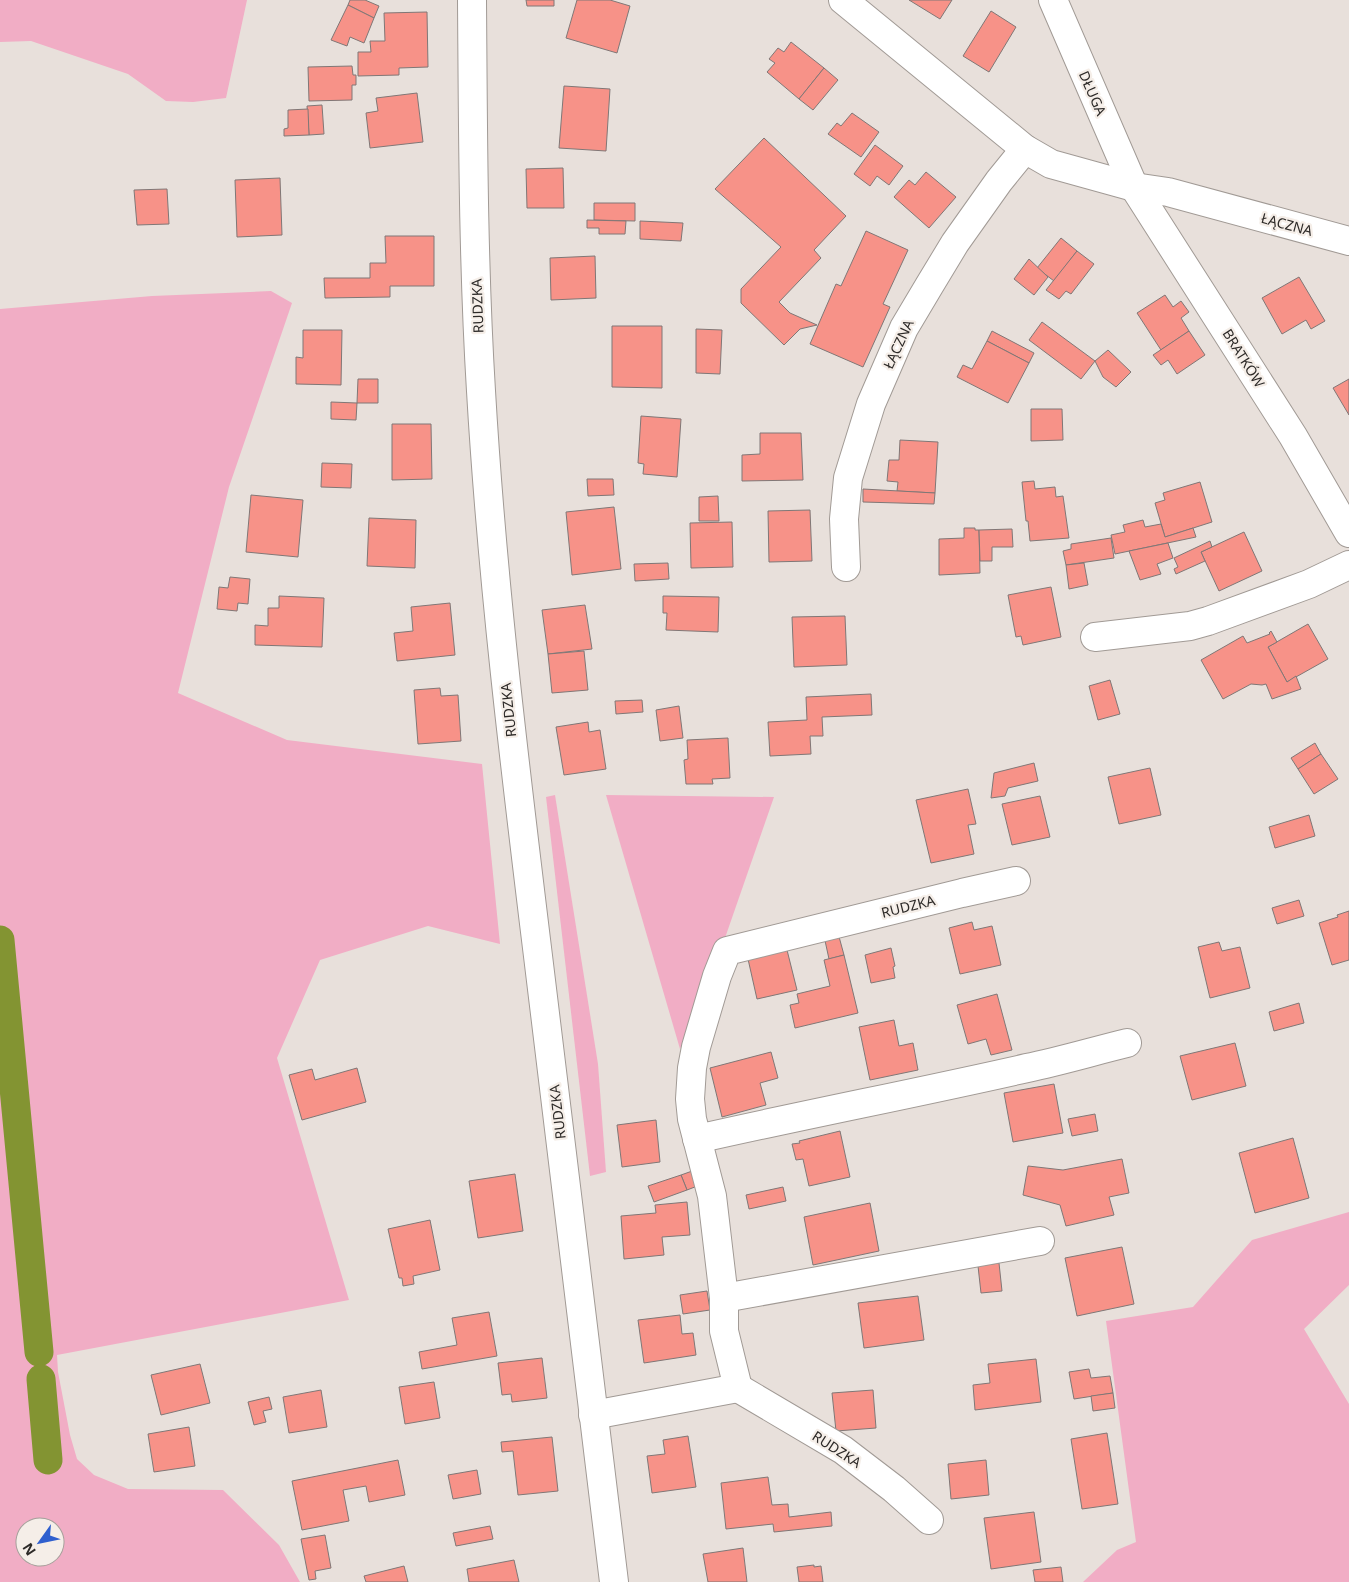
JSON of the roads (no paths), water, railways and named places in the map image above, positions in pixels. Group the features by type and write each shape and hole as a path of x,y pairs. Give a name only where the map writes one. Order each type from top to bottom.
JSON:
{"street":[{"name":"RUDZKA","path":"472,0 479,345 496,594 515,773 614,1582"},
{"name":"ŁĄCZNA","path":"842,0 1025,149 1051,164 1134,187 1168,192 1349,241"},
{"name":"DŁUGA","path":"1053,0 1134,187"},
{"name":"ŁĄCZNA","path":"846,567 844,519 848,478 875,395 904,328 928,286 955,243 999,181 1025,149"},
{"name":"BRATKÓW","path":"1134,187 1293,436 1349,532"},
{"path":"1095,638 1190,626 1208,621 1309,584 1349,565"},
{"name":"RUDZKA","path":"929,1520 894,1489 843,1450 738,1388 724,1331 724,1298 712,1196 692,1119 690,1099 692,1068 717,976 727,951 962,892 1016,882"},
{"path":"697,1139 1030,1068 1127,1043"},
{"path":"724,1298 1040,1241"},
{"path":"594,1415 738,1388"}],"waterway":[{"path":"0,940 39,1352"},
{"path":"41,1379 48,1460"}]}
